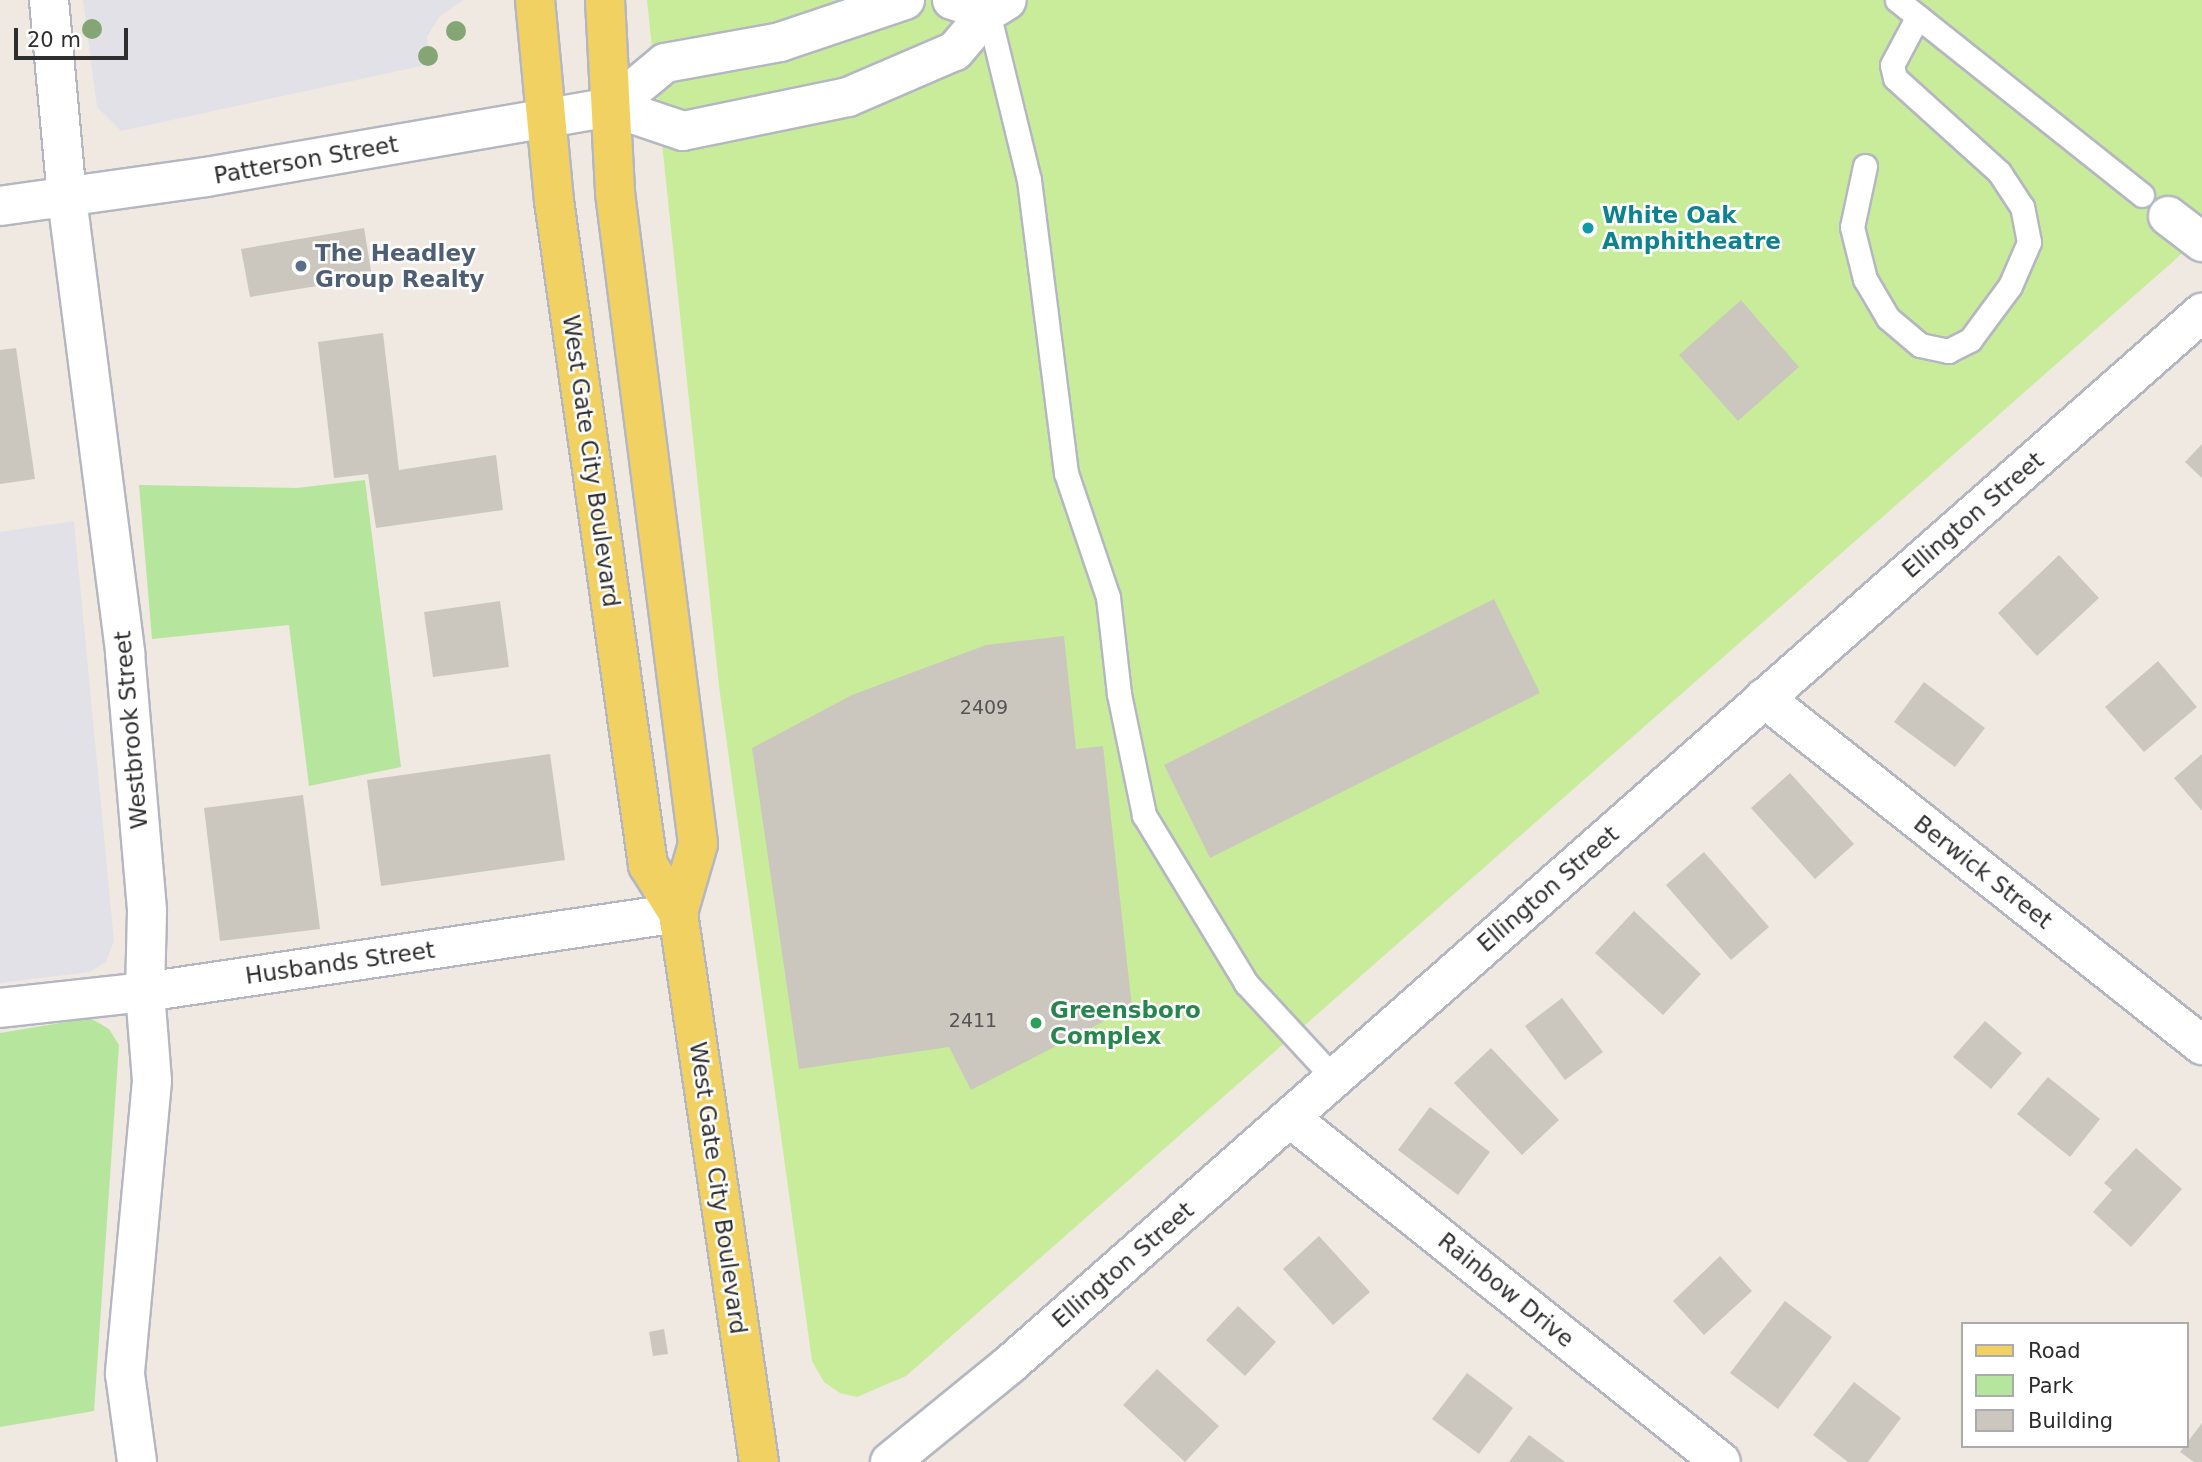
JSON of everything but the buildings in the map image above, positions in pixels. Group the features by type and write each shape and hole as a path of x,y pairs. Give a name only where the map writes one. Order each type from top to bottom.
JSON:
{"main road":[{"name":"West Gate City Boulevard","path":"535,0 549,117 554,201 648,865 678,914 759,1462"},
{"name":"West Gate City Boulevard","path":"605,0 615,193 698,844 678,914"}],"street":[{"name":"Westbrook Street","path":"49,0 67,198 125,653 147,911 145,992 152,1080 125,1374 137,1462"},
{"path":"612,107 665,63 780,42 905,0"},
{"path":"951,0 997,6"},
{"name":"Patterson Street","path":"0,206 67,198 612,107 683,131 836,100 955,51 997,6"},
{"path":"2155,206 2202,243"},
{"name":"Ellington Street","path":"890,1462 975,1394 2202,313"},
{"name":"Berwick Street","path":"1764,698 2202,1045"},
{"name":"Husbands Street","path":"0,1008 145,992 678,914"},
{"name":"Rainbow Drive","path":"1290,1118 1721,1462"}],"lane":[{"path":"1897,0 2155,206"},
{"path":"997,6 1029,180 1066,473 1108,597 1119,694 1143,816 1246,983 1334,1078"},
{"path":"1865,166 1852,227 1865,279 1888,318 1920,345 1948,351 1970,340 2010,286 2029,242 2022,206 1999,172 1895,78 1892,65 1918,16"}],"shaded area":[{"path":"83,0 464,0 440,16 427,37 430,64 121,131 97,107"},
{"path":"74,521 114,941 106,962 90,972 0,983 0,532"}],"green space":[{"name":"Greensboro Complex","path":"647,0 2202,0 2202,236 906,1376 857,1397 840,1393 824,1382 812,1361 719,686"},
{"path":"365,480 401,767 309,786 289,625 152,639 139,485 297,488"},
{"path":"90,1018 109,1029 119,1045 94,1411 0,1427 0,1033"}],"place":[{"name":"White Oak Amphitheatre","path":"1588,228"},
{"name":"The Headley Group Realty","path":"301,266"},
{"name":"Greensboro Complex","path":"1036,1023"}]}
